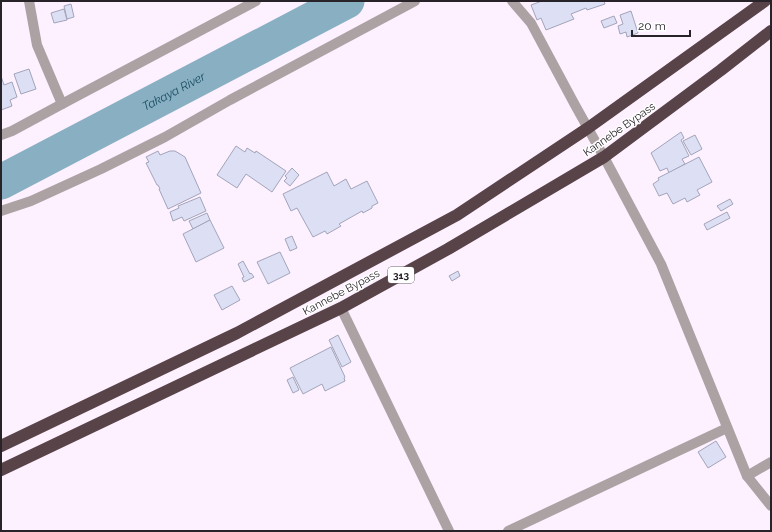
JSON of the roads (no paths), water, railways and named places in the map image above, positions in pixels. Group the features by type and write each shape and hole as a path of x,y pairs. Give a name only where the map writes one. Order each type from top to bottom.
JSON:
{"highway":[{"name":"Kannebe Bypass","path":"1,446 237,333 457,215 588,128 765,1"},
{"name":"Kannebe Bypass","path":"1,470 341,308 448,249 604,157 771,31"}],"street":[{"path":"29,1 37,45 62,104"},
{"path":"1,135 12,131 256,1"},
{"path":"1,211 31,201 102,169 165,137 230,100 415,1"},
{"path":"512,1 530,23 662,264 747,476 771,506"},
{"path":"341,308 449,531"},
{"path":"508,531 728,428"},
{"path":"747,476 771,462"}],"waterway":[{"name":"Takaya River","path":"1,182 347,1"}]}
